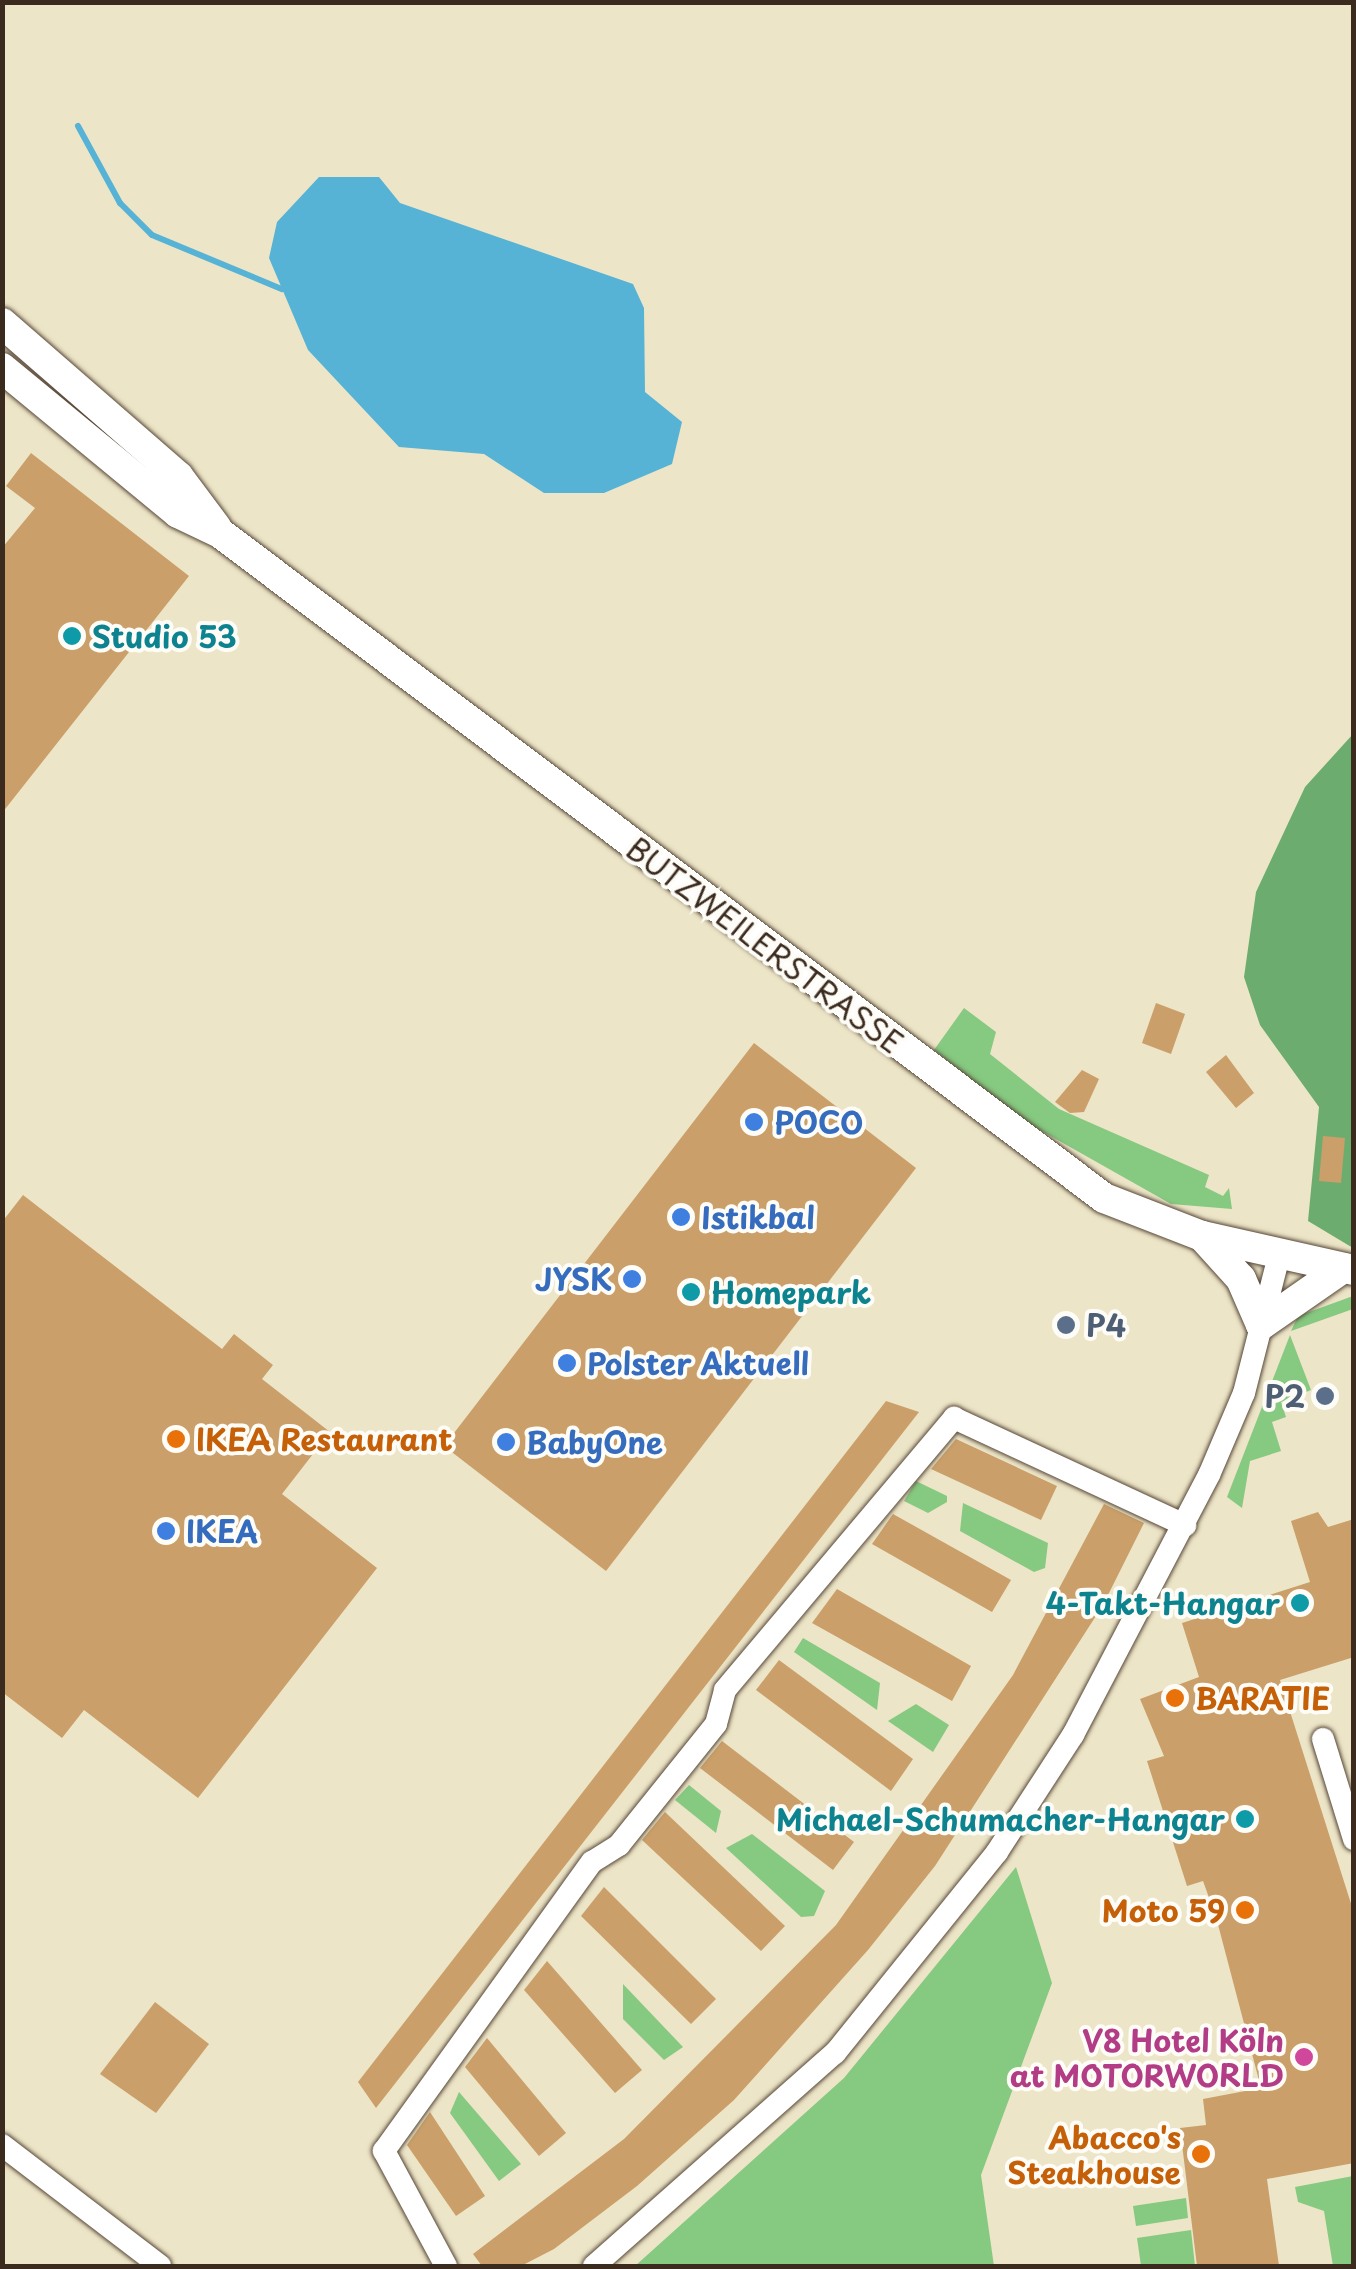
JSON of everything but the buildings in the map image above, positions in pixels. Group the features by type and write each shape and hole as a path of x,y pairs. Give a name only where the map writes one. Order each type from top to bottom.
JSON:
{"street":[{"name":"BUTZWEILERSTRASSE","path":"5,328 178,476 220,533"},
{"name":"BUTZWEILERSTRASSE","path":"2,368 178,513 220,533 1055,1165 1104,1198 1202,1236 1348,1269"},
{"path":"1202,1236 1240,1279 1261,1325"},
{"path":"594,2266 835,2054 938,1932 1073,1734 1185,1525 1244,1394 1280,1252"},
{"path":"1261,1325 1348,1269"},
{"path":"446,2266 384,2151 592,1862 619,1845 716,1724 725,1690 954,1418 1185,1525"},
{"path":"1323,1739 1354,1839"},
{"path":"2,2145 160,2266"}],"green space":[{"path":"1353,734 1353,1248 1308,1221 1319,1107 1260,1025 1244,977 1256,892 1305,787"},
{"path":"964,1008 996,1032 990,1054 1059,1109 1209,1175 1205,1187 1223,1196 1229,1188 1232,1209 1171,1204 1024,1121 934,1050"},
{"path":"1353,1296 1353,1309 1291,1331 1298,1316"},
{"path":"1290,1335 1311,1390 1281,1402 1286,1417 1272,1422 1281,1451 1250,1461 1242,1508 1227,1497"},
{"path":"916,1481 947,1496 947,1502 928,1513 904,1501"},
{"path":"963,1503 1048,1543 1045,1568 1034,1572 960,1531"},
{"path":"803,1638 880,1683 877,1710 794,1652"},
{"path":"916,1704 949,1725 933,1752 888,1721"},
{"path":"689,1785 721,1811 716,1833 675,1800"},
{"path":"752,1834 825,1891 814,1916 801,1917 726,1848"},
{"path":"1016,1867 1052,1983 981,2175 994,2266 635,2266 844,2078"},
{"path":"623,1984 683,2047 664,2060 623,2019"},
{"path":"459,2092 521,2164 499,2181 450,2113"},
{"path":"1353,2176 1353,2266 1333,2266 1324,2211 1298,2202 1295,2187"},
{"path":"1186,2198 1188,2218 1136,2226 1133,2206"},
{"path":"1191,2230 1195,2266 1141,2266 1137,2238"}],"water":[{"path":"319,177 379,177 400,203 633,284 644,308 645,392 682,422 672,464 604,493 544,493 484,454 399,447 308,350 269,258 277,222"}],"waterway":[{"path":"78,126 120,203 152,235 282,289"}],"place":[{"name":"Studio 53","path":"72,636"},
{"name":"POCO","path":"754,1122"},
{"name":"Istikbal","path":"681,1217"},
{"name":"JYSK","path":"632,1279"},
{"name":"Homepark","path":"691,1292"},
{"name":"P4","path":"1066,1325"},
{"name":"Polster Aktuell","path":"567,1363"},
{"name":"P2","path":"1325,1396"},
{"name":"IKEA Restaurant","path":"176,1439"},
{"name":"BabyOne","path":"506,1442"},
{"name":"IKEA","path":"166,1531"},
{"name":"4-Takt-Hangar","path":"1300,1603"},
{"name":"BARATIE","path":"1175,1698"},
{"name":"Michael-Schumacher-Hangar","path":"1245,1819"},
{"name":"Moto 59","path":"1245,1910"},
{"name":"V8 Hotel Köln at MOTORWORLD","path":"1304,2057"},
{"name":"Abacco's Steakhouse","path":"1201,2154"}]}
